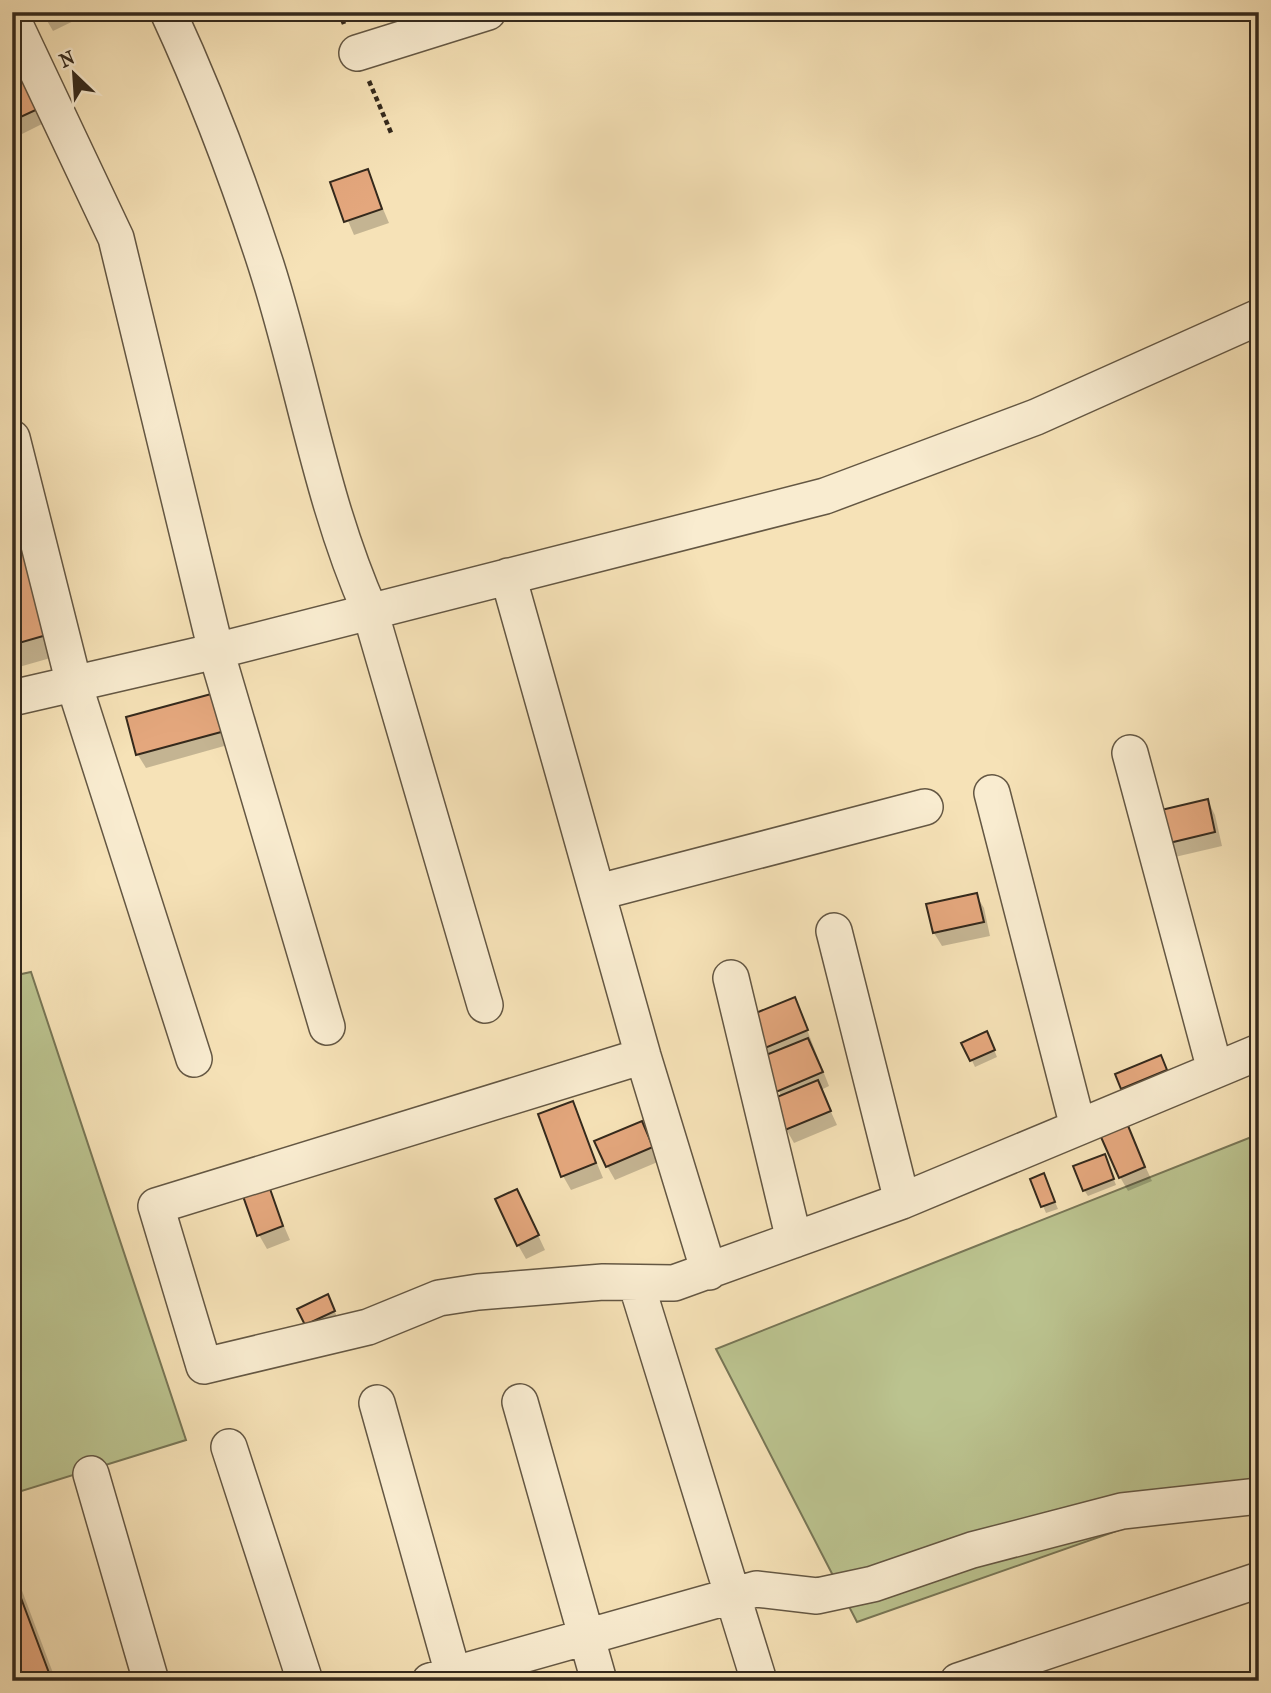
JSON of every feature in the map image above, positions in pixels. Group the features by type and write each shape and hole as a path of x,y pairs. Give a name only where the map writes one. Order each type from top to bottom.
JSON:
{"street":[{"path":"168,12 201,85 267,266 348,561 370,611 485,1004"},
{"path":"357,53 488,12"},
{"path":"12,18 116,238 216,651 327,1027"},
{"path":"12,698 216,651 825,496 1036,417 1259,317"},
{"path":"12,438 75,684 194,1059"},
{"path":"508,576 643,1056 709,1272"},
{"path":"1130,752 1215,1070"},
{"path":"992,793 1078,1127"},
{"path":"599,892 925,807"},
{"path":"834,930 902,1201"},
{"path":"732,978 794,1240"},
{"path":"643,1056 156,1206 204,1366 368,1327 439,1298 490,1291 674,1283 902,1201 1259,1052"},
{"path":"636,1283 758,1681"},
{"path":"520,1402 599,1681"},
{"path":"377,1403 446,1679 756,1589 817,1596 873,1584 972,1550 1122,1511 1259,1496"},
{"path":"229,1447 305,1681"},
{"path":"90,1474 150,1681"},
{"path":"958,1681 1259,1580"}],"green space":[{"path":"31,972 186,1440 12,1494 12,976"},
{"path":"1259,1134 1259,1481 857,1622 716,1349"}],"building":[{"path":"22,73 40,108 12,121 12,78"},
{"path":"368,169 382,209 344,222 330,182"},
{"path":"30,535 57,632 12,645 12,540"},
{"path":"226,690 236,728 136,755 126,717"},
{"path":"1208,799 1215,832 1165,844 1157,811"},
{"path":"977,893 984,922 933,933 926,904"},
{"path":"795,997 808,1030 765,1048 751,1015"},
{"path":"987,1031 995,1050 970,1061 961,1043"},
{"path":"808,1038 823,1072 776,1092 761,1057"},
{"path":"1161,1055 1167,1070 1121,1089 1115,1074"},
{"path":"818,1080 831,1111 785,1130 772,1099"},
{"path":"573,1101 596,1163 561,1177 538,1114"},
{"path":"1124,1116 1145,1167 1119,1178 1097,1128"},
{"path":"642,1121 653,1147 606,1167 594,1141"},
{"path":"1105,1154 1114,1179 1083,1191 1073,1166"},
{"path":"1044,1173 1055,1202 1041,1207 1030,1179"},
{"path":"269,1186 283,1226 257,1236 243,1196"},
{"path":"517,1189 539,1235 517,1246 495,1199"},
{"path":"328,1294 335,1311 305,1325 297,1309"},
{"path":"12,1574 52,1681 12,1681"}]}
